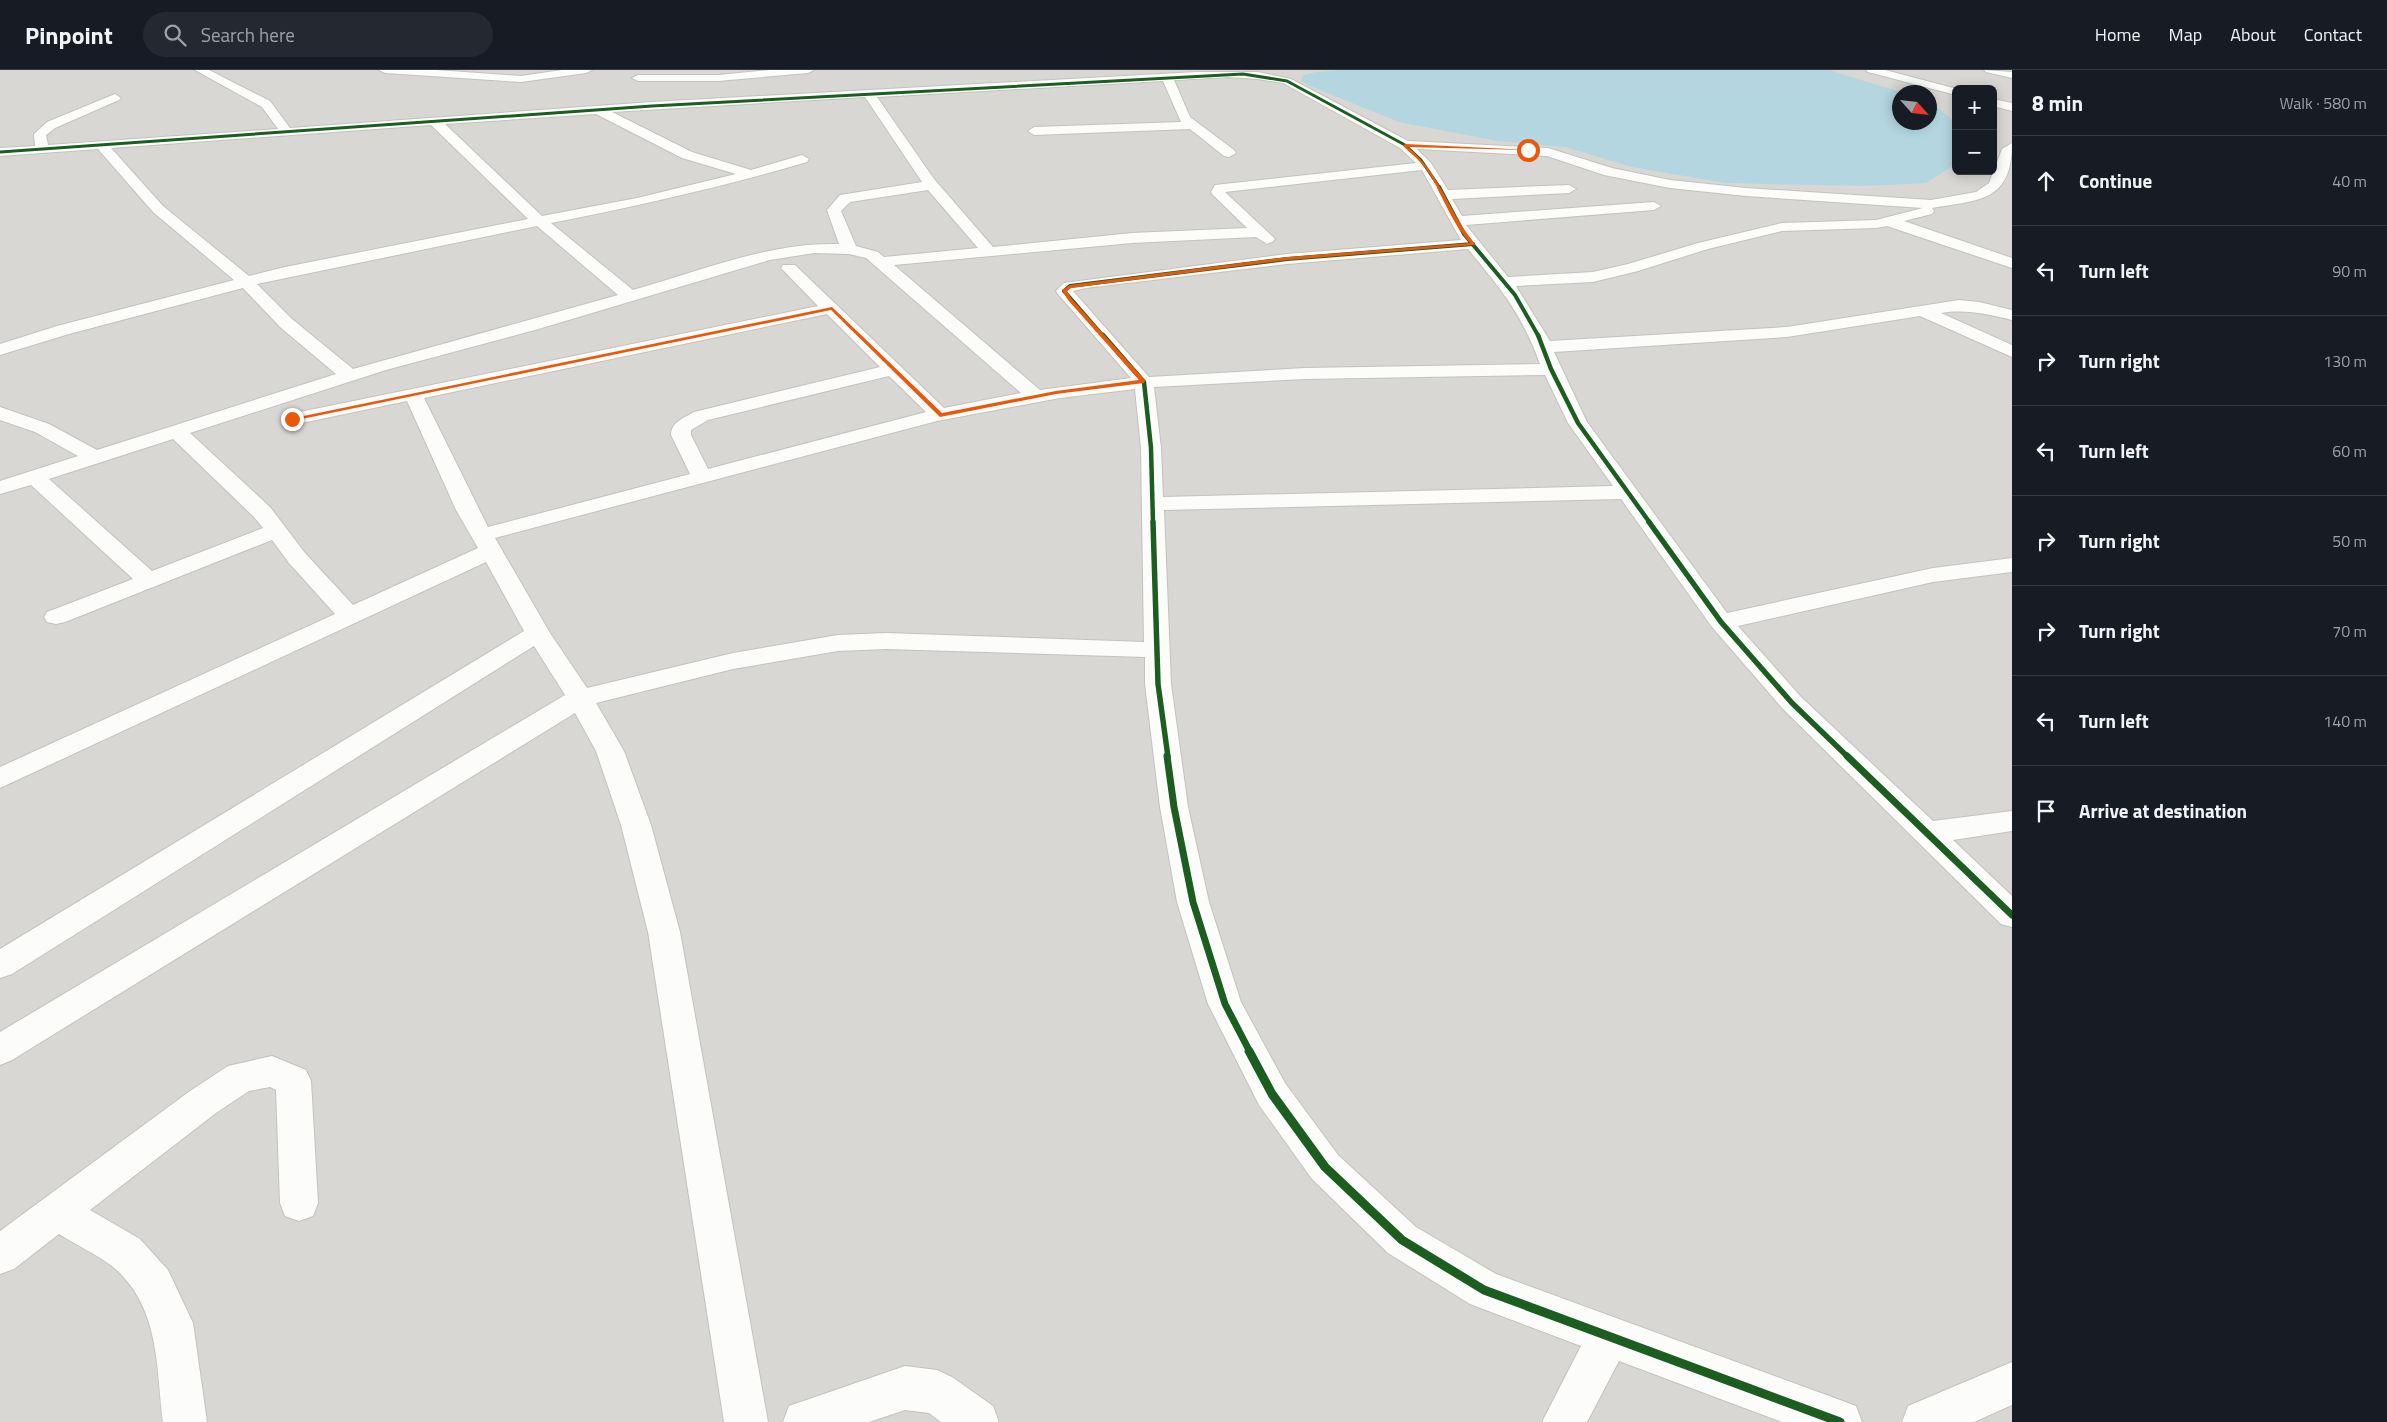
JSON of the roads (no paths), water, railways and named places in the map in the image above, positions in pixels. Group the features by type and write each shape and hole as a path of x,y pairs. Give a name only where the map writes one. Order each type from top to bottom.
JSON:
{"street":[{"path":"205,70 266,104 287,132"},
{"path":"385,70 522,79 586,70"},
{"path":"634,74 718,78 808,70"},
{"path":"1872,70 1952,91"},
{"path":"1990,70 2012,75"},
{"path":"0,152 598,110 650,97 869,94 1290,71"},
{"path":"1252,72 1287,81 1405,145 1426,166 1456,221 1505,282 1528,318 1578,423 1721,622 1792,703 2012,915"},
{"path":"634,74 650,97"},
{"path":"1008,75 1041,84"},
{"path":"1167,77 1185,119 1228,152"},
{"path":"869,94 931,185 989,251"},
{"path":"42,149 40,134 51,125 115,98"},
{"path":"1997,103 2012,107"},
{"path":"598,110 687,155 752,174"},
{"path":"435,122 539,220 631,297"},
{"path":"1034,131 1192,125"},
{"path":"101,145 158,209 246,282 286,323 350,376"},
{"path":"1405,145 1548,152 1609,172 1638,179 1746,192 1931,204 1958,201"},
{"path":"1505,282 1573,278 1610,273 1703,246 1782,227 1852,226 1891,222 1911,217 1958,201 1980,196 1995,185 2009,149 2012,147"},
{"path":"0,350 63,330 285,272 637,202 752,174 802,159"},
{"path":"1288,259 1223,198 1218,192 1220,188 1426,166"},
{"path":"849,249 834,210 845,198 931,185"},
{"path":"1442,195 1569,189"},
{"path":"1456,221 1654,206"},
{"path":"1891,222 2012,263"},
{"path":"880,262 1132,238 1259,232"},
{"path":"1473,244 1288,259 1086,283 1070,286 1064,291 1144,382 1149,429 1158,684 1174,806 1193,902 1225,1004 1272,1094 1325,1167 1402,1240 1484,1290 1840,1422"},
{"path":"0,488 350,376 631,297 768,256 814,248 849,249 872,255 1036,396"},
{"path":"789,268 940,415"},
{"path":"1543,347 1787,332 1959,306 1979,307 2012,316"},
{"path":"292,419 832,308"},
{"path":"1923,311 2012,352"},
{"path":"702,477 681,435 681,428 690,421 701,416 894,369"},
{"path":"0,778 350,616 486,543 702,477 822,444 940,415 1036,396 1144,382 1210,377 1551,369"},
{"path":"413,394 467,510 538,634 580,698 614,760 636,825 664,932 746,1422"},
{"path":"0,413 42,428 95,457"},
{"path":"176,431 262,512 297,558 350,616"},
{"path":"35,477 148,580"},
{"path":"1152,504 1628,492"},
{"path":"56,616 276,531"},
{"path":"1721,622 1932,575 2012,565"},
{"path":"0,964 538,634"},
{"path":"0,1050 580,698 733,661 838,642 886,641 1157,650"},
{"path":"1926,833 2012,821"},
{"path":"0,1255 203,1102 242,1077 272,1071 292,1081 300,1203"},
{"path":"58,1212 126,1252 154,1284 172,1323 185,1422"},
{"path":"1564,1422 1609,1336"},
{"path":"1924,1422 2012,1383"},
{"path":"805,1422 905,1388 937,1392 977,1422"}],"water":[{"path":"1340,70 1829,70 1892,90 1892,130 1937,130 1937,107 1952,120 1952,167 1926,183 1864,186 1725,183 1632,167 1565,147 1497,141 1399,122 1308,85 1301,80 1303,75"}]}
